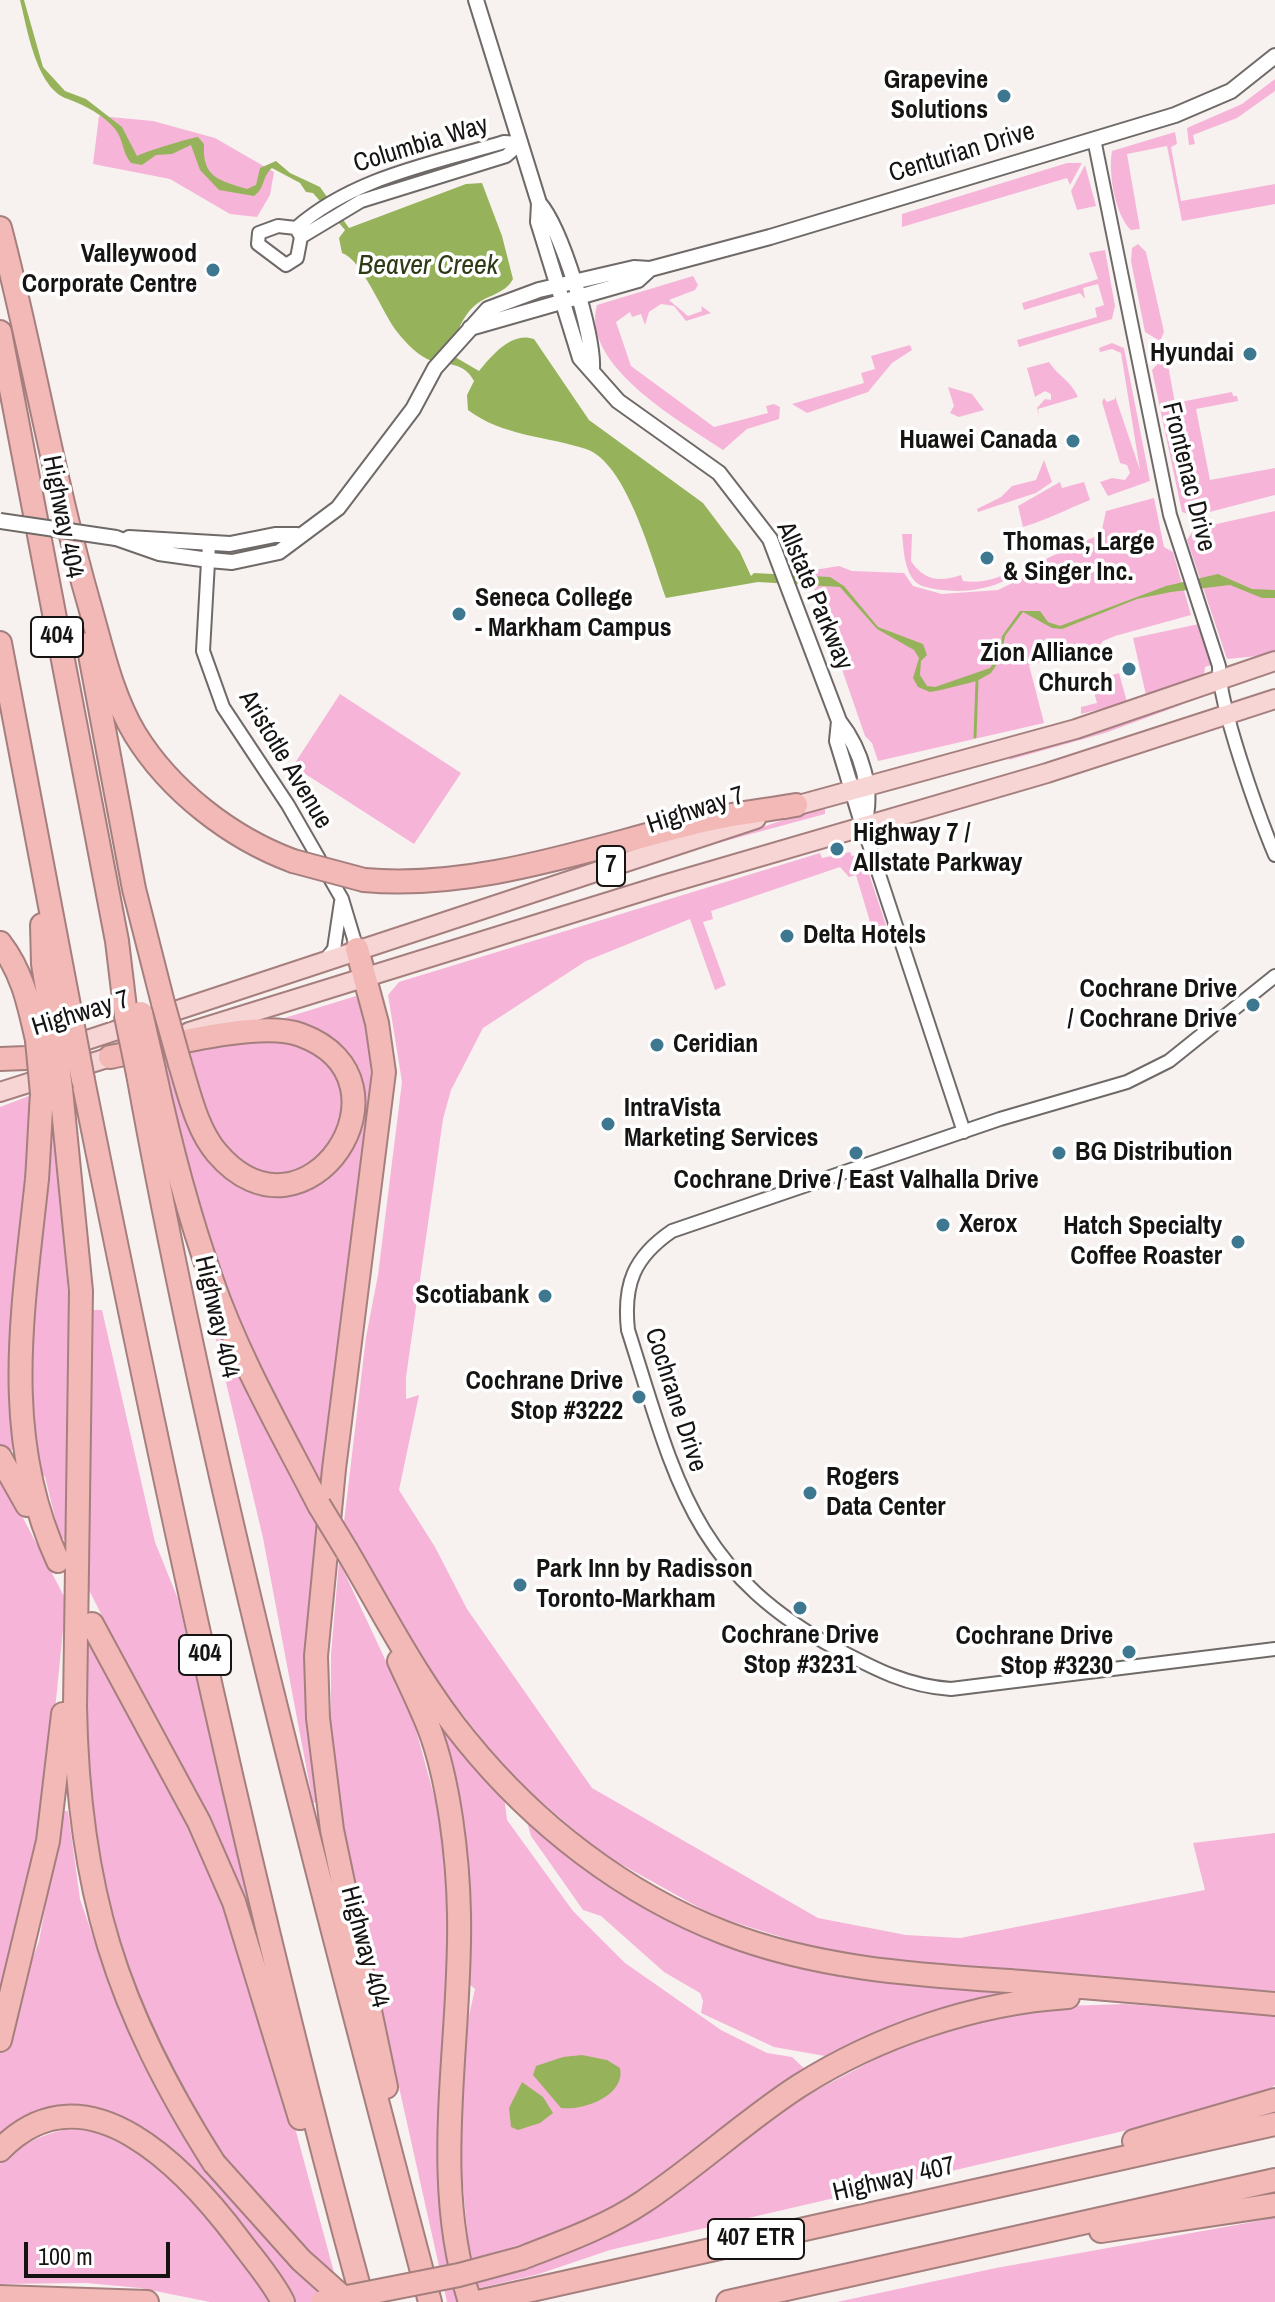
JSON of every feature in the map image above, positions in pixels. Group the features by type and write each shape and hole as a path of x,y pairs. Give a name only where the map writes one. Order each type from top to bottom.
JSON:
{"highway":[{"path":"0,228 56,475 134,889 163,1003 180,1064 205,1135 215,1152 235,1171 262,1182 297,1181 335,1158 347,1137 353,1110 351,1088 342,1066 323,1046 300,1034 267,1030 222,1036 110,1057"},
{"name":"Highway 404","path":"0,332 117,941 146,1072 158,1190 288,1766 430,2302"},
{"path":"56,475 110,675 134,733 183,792 231,831 265,851 364,880 402,883 471,876 696,822 796,805"},
{"name":"404","path":"0,643 39,852 48,1042 83,1080 208,1671 273,1952 363,2302"},
{"path":"0,943 13,959 48,1042 51,1091 81,1291 76,1769 85,1848 96,1904 113,1966 140,2035 214,2163 301,2260 348,2302"},
{"path":"357,949 381,1046 384,1072 334,1469 316,1656 318,1718 332,1830 387,2092 388,2141"},
{"path":"0,1059 48,1042"},
{"path":"146,1072 211,1279 245,1360 319,1505 418,1671 465,1739 524,1805 590,1859 661,1903 725,1933 841,1966 1275,2004"},
{"path":"0,1457 56,1557 19,1442 15,1376 16,1336 51,1091"},
{"path":"0,2040 48,1841 59,1758 78,1534"},
{"path":"347,1551 430,1731 454,1836 459,1915 448,2127 455,2232 470,2302"},
{"path":"92,1624 199,1822 234,1902 319,2184 343,2226"},
{"path":"322,2302 459,2275 522,2258 590,2231 641,2203 798,2087 904,2034 965,2014 1031,1999 1157,1992"},
{"path":"984,2188 1035,2167 1275,2100"},
{"path":"0,2150 29,2129 53,2120 110,2123 147,2142 210,2202 283,2302"},
{"name":"Highway 407","path":"478,2302 1275,2124"},
{"name":"407 ETR","path":"728,2302 1275,2180"},
{"path":"981,2244 1121,2229 1275,2205"},
{"path":"0,2297 23,2295 143,2301"}],"main road":[{"name":"Highway 7","path":"0,1066 48,1042 105,1036 326,959 796,805 1076,729 1275,661"},
{"name":"Highway 7","path":"0,1092 364,978 1047,773 1275,699"}],"street":[{"name":"Allstate Parkway","path":"476,0 539,203 538,222 580,358 618,401 719,473 770,539 839,721 851,737 858,788 870,805 863,826"},
{"name":"Centurian Drive","path":"116,538 159,553 232,562 279,552 297,535 338,508 413,409 435,368 488,309 638,280 650,269 1094,139 1215,100 1247,80 1275,56"},
{"name":"Frontenac Drive","path":"1094,139 1170,515 1219,666 1219,681 1229,715"},
{"name":"Columbia Way","path":"298,233 319,207 350,188 504,142 521,143"},
{"name":"Allstate Parkway","path":"539,203 551,217 575,290 593,350 592,368"},
{"path":"0,521 116,538 161,537 209,544 297,535"},
{"name":"Aristotle Avenue","path":"209,544 203,651 223,707 288,805 342,899 357,949"},
{"path":"1229,715 1275,855"},
{"path":"863,826 964,1132"},
{"path":"326,959 334,949 342,899"},
{"name":"Cochrane Drive","path":"1275,976 1169,1061 1127,1082 697,1219 656,1242 632,1269 626,1309 628,1330 675,1476 693,1515 744,1585 764,1603 822,1641 903,1682 951,1689 1275,1649"}],"shaded area":[{"path":"1275,79 1275,91 1237,118 1193,135 1195,144 1189,145 1187,128 1242,104"},
{"path":"99,116 153,121 215,138 274,172 270,195 257,217 230,214 170,179 93,164"},
{"path":"1175,132 1177,144 1171,147 1181,201 1275,184 1275,204 1182,221 1167,146 1127,154 1140,229 1131,230 1125,223 1114,193 1112,151"},
{"path":"1067,163 1082,163 1070,185 1067,178 902,227 902,214"},
{"path":"1085,165 1096,206 1077,210 1071,191"},
{"path":"1138,244 1146,252 1164,332 1160,341 1145,332 1131,261 1132,248"},
{"path":"1105,250 1115,306 1112,319 1019,347 1017,340 1097,317 1095,308 1104,305 1098,284 1083,288 1085,299 1080,293 1024,310 1022,303 1098,279 1089,253"},
{"path":"693,276 698,285 695,290 669,300 688,316 702,311 701,306 711,313 686,321 674,306 661,304 649,312 645,325 641,314 632,317 630,312 616,322 631,366 714,427 768,413 766,406 774,404 780,407 779,419 747,429 723,450 638,390 604,349 596,328 597,305"},
{"path":"1112,343 1124,348 1150,481 1108,496 1100,482 1112,478 1125,480 1130,473 1127,465 1120,463 1102,402 1104,398 1107,402 1115,396 1140,470 1121,353 1112,349 1100,352 1099,348"},
{"path":"910,345 912,350 892,363 868,392 807,413 792,404 864,383 861,373 875,369 871,356"},
{"path":"1162,359 1168,365 1175,403 1232,392 1233,396 1237,396 1238,401 1196,409 1210,480 1275,468 1275,495 1194,516 1182,512 1152,370"},
{"path":"1049,362 1078,397 1038,409 1039,416 1037,408 1045,399 1051,400 1051,394 1045,391 1035,397 1027,368"},
{"path":"948,387 972,394 984,410 959,417 950,413 954,406"},
{"path":"1044,460 1052,482 1036,493 978,512 977,509 1001,497 1012,486 1036,480"},
{"path":"1060,482 1062,488 1084,482 1090,500 1023,527 1018,506"},
{"path":"1154,498 1164,547 1173,552 1191,615 1115,636 1103,641 1091,656 1082,659 1080,652 1029,665 1044,723 878,761 872,743 865,736 808,571 839,566 852,571 904,573 913,586 942,594 998,590 1031,574 1039,562 1101,534 1106,511"},
{"path":"1275,511 1275,651 1227,659 1187,540 1194,529"},
{"path":"902,534 912,534 911,561 927,576 946,579 961,575 963,581 977,582 1015,570 1017,574 995,585 971,590 922,586 908,571"},
{"path":"1199,624 1211,665 1205,667 1204,676 1146,695 1133,638"},
{"path":"1119,673 1127,702 1081,714 1081,707 1097,703 1091,681"},
{"path":"340,694 461,773 414,844 293,766"},
{"path":"1184,704 1105,733 1009,760 1010,757"},
{"path":"825,806 825,814 703,847"},
{"path":"850,852 852,856 862,853 887,928 874,935 856,875 849,877 840,867 711,911 713,919 703,922 726,985 715,990 690,919 586,961 483,1028 451,1090 443,1119 406,1377 406,1399 419,1395 399,1490 435,1547 467,1609 592,1788 818,1918 906,1935 960,1938 1205,1890 1193,1843 1275,1833 1275,1991 1029,1974 826,1951 714,1916 601,1853 509,1774 434,1678 343,1530 402,1082 388,995 399,982 820,853 822,858"},
{"path":"356,996 366,1022 370,1056 368,1138 321,1488 230,1307 200,1212 160,1052 171,1048 224,1170 316,1180 356,1082 278,1020"},
{"path":"272,1037 314,1048 344,1084 346,1112 328,1154 296,1173 259,1175 233,1160 212,1127 184,1048"},
{"path":"34,1094 13,1316 11,1405 14,1449 5,1453 0,1444 0,1107"},
{"path":"54,1124 70,1317 66,1540 60,1538 45,1477 29,1460 20,1412 47,1125"},
{"path":"199,1269 250,1397 317,1521 308,1643 320,1801 313,1803 263,1538"},
{"path":"89,1310 102,1310 155,1542 178,1599 256,1937 250,1939 204,1819 84,1580"},
{"path":"0,1474 66,1600 45,1810 0,2006"},
{"path":"339,1561 413,1719 447,1843 461,2302 447,2302 350,1868 331,1736 331,1654"},
{"path":"84,1634 214,1877 238,1941 297,2135 342,2302 293,2302 213,2196 164,2146 139,2128 115,2118 106,2118 0,2140 0,2050 39,1941 63,1811 68,1811 80,1899 113,1995 138,2054 176,2122 207,2167 226,2159 198,2116 152,2027 117,1934 104,1886 88,1786"},
{"path":"438,1714 504,1795 507,1820 573,1911 625,1963 721,2030 767,2053 792,2057 808,2072 760,2101 624,2202 568,2228 470,2260 458,2134 465,2033 475,1989 469,1984 470,1890 464,1835 432,1717"},
{"path":"525,1815 620,1888 826,1971 894,1983 1004,1994 901,2023 825,2056 774,2047 701,2013 703,2001 700,1993 664,1972 601,1916 583,1910 531,1836"},
{"path":"1125,2004 1275,2015 1275,2085 1264,2094 1193,2115 610,2250 539,2274 476,2289 472,2276 559,2253 792,2103 914,2039 1032,2007"},
{"path":"72,2128 100,2131 132,2142 195,2199 274,2302 210,2302 140,2288 86,2283 0,2284 0,2164 33,2140"},
{"path":"1275,2218 1275,2302 837,2302 996,2268"}],"water":[{"name":"Beaver Creek","path":"20,0 24,0 43,67 65,91 86,99 122,127 137,156 198,137 204,144 209,171 221,180 247,189 256,185 260,168 276,161 290,173 320,187 349,228 466,184 482,183 502,236 513,279 503,290 475,305 466,316 451,350 455,357 479,371 510,341 526,337 534,339 589,420 703,503 740,552 751,576 754,573 830,577 844,586 878,627 923,644 927,655 921,661 920,675 927,686 935,687 990,668 1000,653 1002,636 1020,611 1040,611 1048,622 1060,626 1166,586 1218,574 1252,589 1275,590 1275,598 1262,598 1230,585 1171,592 1137,599 1062,629 1052,628 1023,612 1005,636 1001,658 991,673 977,681 930,692 918,687 913,678 919,658 914,650 877,629 840,587 758,582 666,598 626,492 601,458 586,449 495,425 468,410 467,395 474,381 470,375 455,365 427,359 405,341 357,266 342,253 339,238 345,230 313,193 306,192 300,183 272,168 254,196 219,190 200,170 191,145 172,154 156,155 142,165 131,163 118,133 110,124 93,111 57,93 48,83 35,56"},
{"path":"582,2055 607,2060 620,2068 617,2086 591,2104 561,2108 533,2075 536,2066 563,2057"},
{"path":"522,2082 543,2097 553,2113 540,2123 518,2130 511,2127 509,2108"}],"waterway":[{"path":"975,737 977,681"}],"place":[{"name":"Grapevine Solutions","path":"1004,96"},
{"name":"Valleywood Corporate Centre","path":"213,270"},
{"name":"Hyundai","path":"1250,354"},
{"name":"Huawei Canada","path":"1073,441"},
{"name":"Thomas, Large & Singer Inc.","path":"987,558"},
{"name":"Seneca College - Markham Campus","path":"459,614"},
{"name":"Zion Alliance Church","path":"1129,669"},
{"name":"Highway 7 / Allstate Parkway","path":"837,849"},
{"name":"Delta Hotels","path":"787,936"},
{"name":"Cochrane Drive / Cochrane Drive","path":"1253,1005"},
{"name":"Ceridian","path":"657,1045"},
{"name":"IntraVista Marketing Services","path":"608,1124"},
{"name":"Cochrane Drive / East Valhalla Drive","path":"856,1153"},
{"name":"BG Distribution","path":"1059,1153"},
{"name":"Xerox","path":"943,1225"},
{"name":"Hatch Specialty Coffee Roaster","path":"1238,1242"},
{"name":"Scotiabank","path":"545,1296"},
{"name":"Cochrane Drive Stop #3222","path":"639,1397"},
{"name":"Rogers Data Center","path":"810,1493"},
{"name":"Park Inn by Radisson Toronto-Markham","path":"520,1585"},
{"name":"Cochrane Drive Stop #3231","path":"800,1608"},
{"name":"Cochrane Drive Stop #3230","path":"1129,1652"}]}
